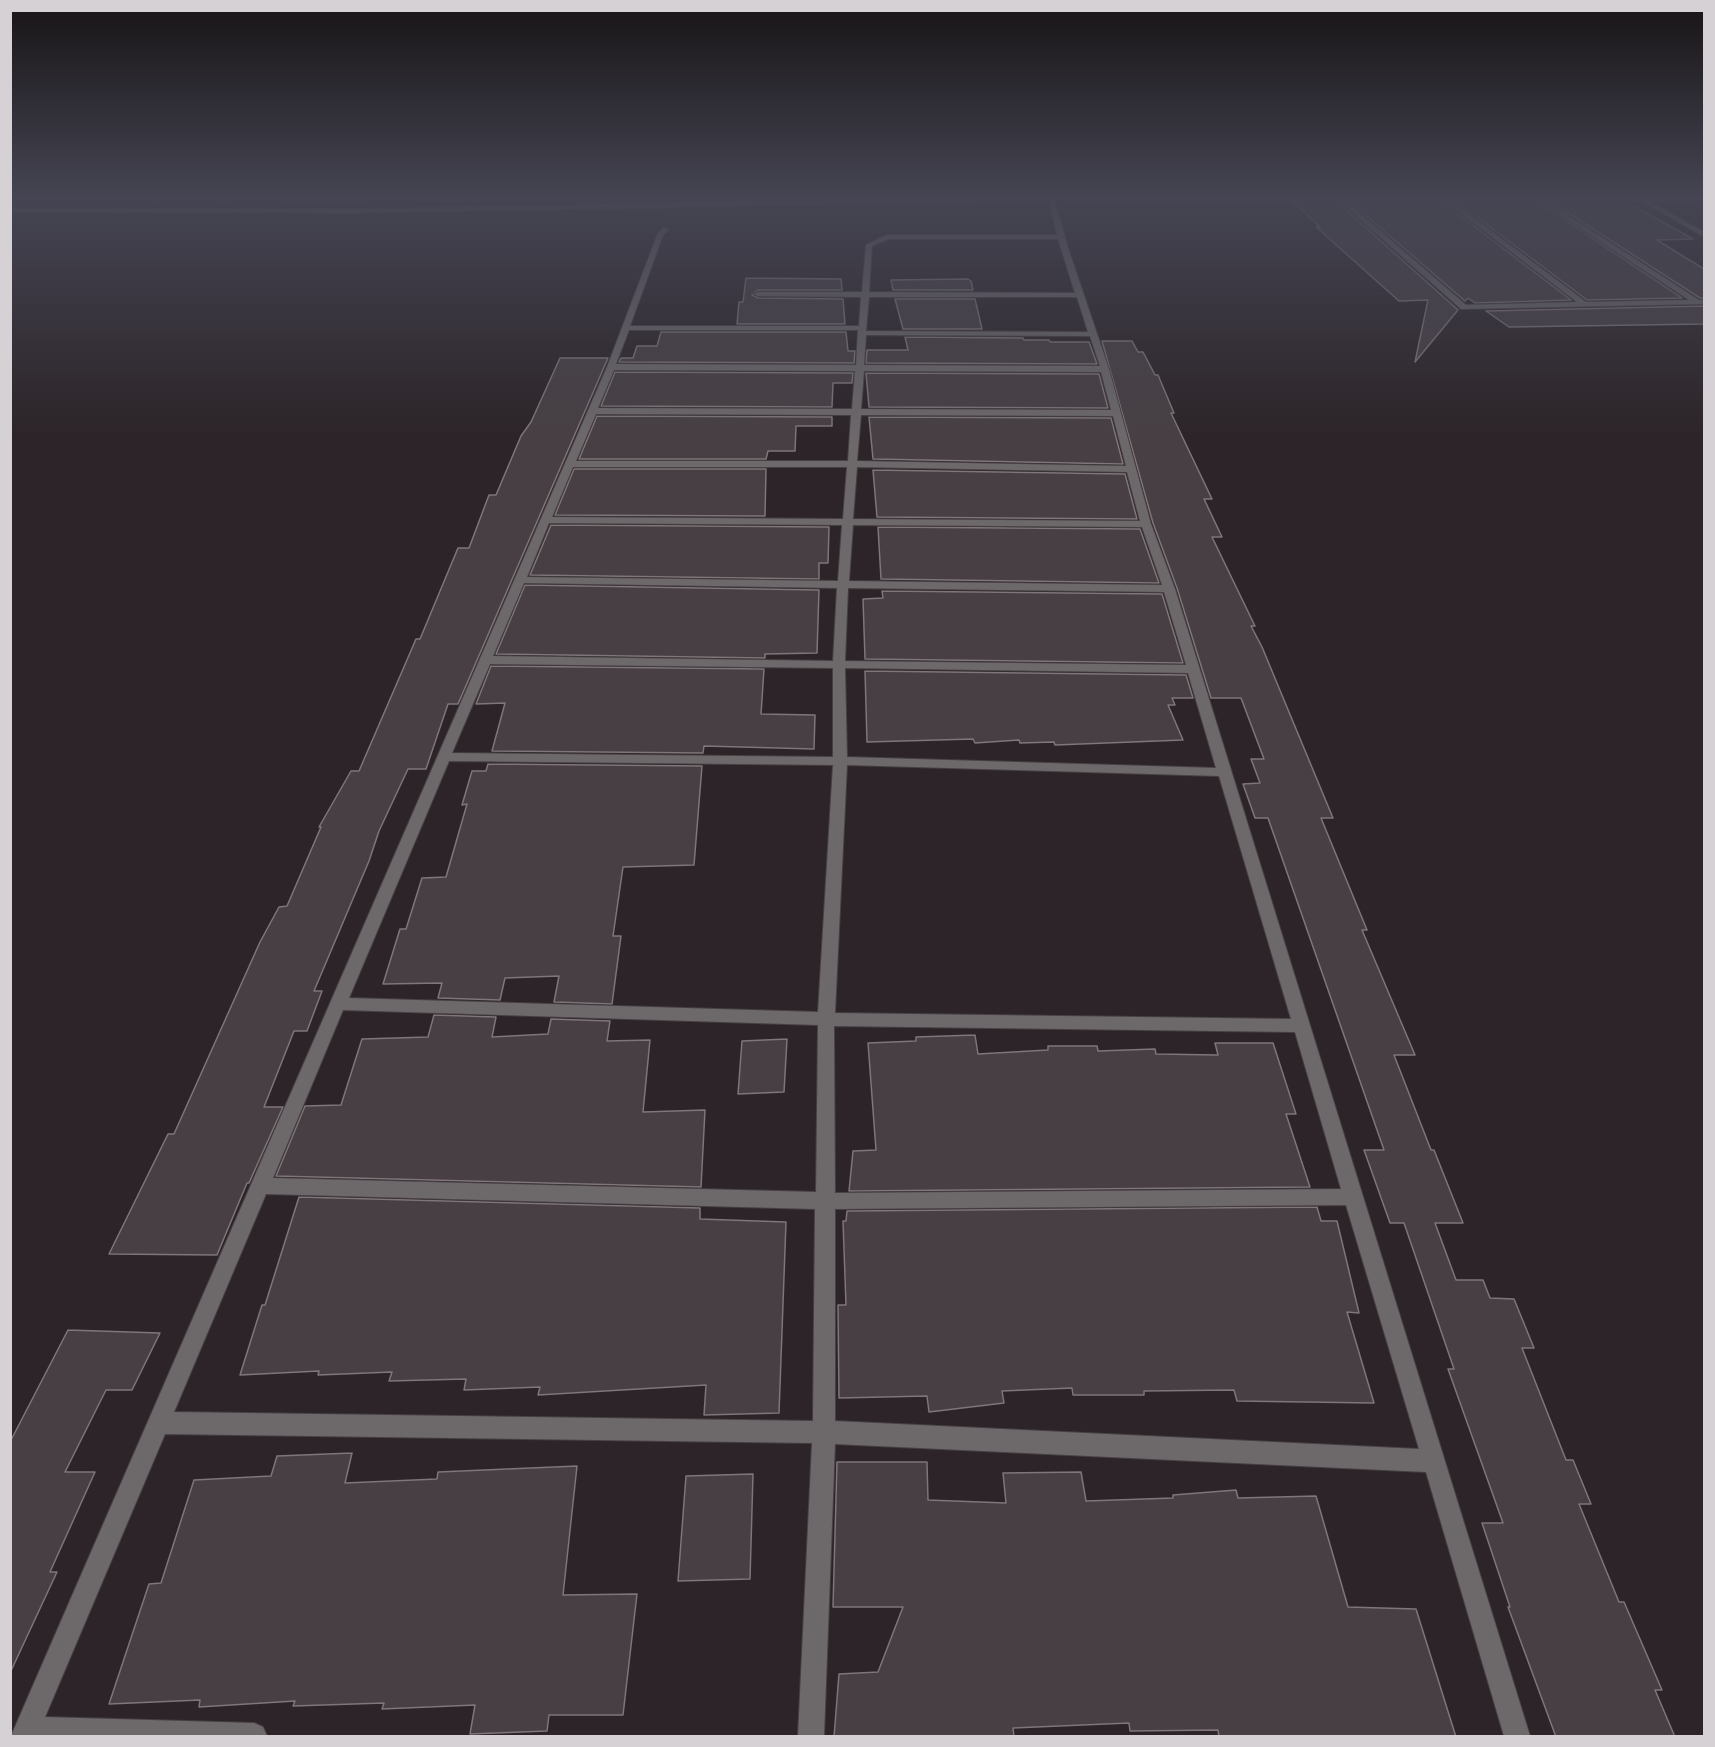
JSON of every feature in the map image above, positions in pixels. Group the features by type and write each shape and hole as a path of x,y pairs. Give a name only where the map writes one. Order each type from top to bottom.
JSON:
{"street":[{"path":"254,1737 26,1733 570,464 644,278"},
{"path":"811,1737 824,1432 826,1019 840,761 839,664 867,278"},
{"path":"1074,278 1105,369 1146,524 1169,589 1517,1737"},
{"path":"1430,278 1464,307 1701,302"},
{"path":"1549,278 1584,304"},
{"path":"1662,278 1701,302"},
{"path":"758,294 1080,295"},
{"path":"625,328 1093,334"},
{"path":"610,367 1105,369"},
{"path":"592,411 1117,413"},
{"path":"570,464 853,464 1131,469"},
{"path":"545,520 1146,524"},
{"path":"520,580 1169,589"},
{"path":"486,660 1193,669"},
{"path":"444,757 840,761 1224,772"},
{"path":"338,1004 826,1019 1302,1026"},
{"path":"260,1186 826,1201 1352,1197"},
{"path":"159,1423 824,1432 1433,1461"}],"building":[{"path":"746,278 841,279 842,290 758,290 752,295 758,298 843,299 845,324 737,324 739,302 743,302"},
{"path":"1373,278 1422,278 1458,310 1415,362 1428,300 1399,301"},
{"path":"1438,278 1542,278 1571,300 1475,303 1468,298 1465,301"},
{"path":"1557,278 1651,278 1682,298 1587,300"},
{"path":"1668,278 1704,278 1704,298 1700,298"},
{"path":"968,279 971,281 973,290 893,290 891,280"},
{"path":"895,299 975,299 982,329 903,329"},
{"path":"1704,306 1704,324 1509,327 1486,311"},
{"path":"661,332 846,332 848,351 855,351 854,363 619,362 621,358 633,358 637,346 657,346"},
{"path":"905,337 1023,338 1024,340 1049,340 1050,342 1089,342 1097,364 866,363 867,350 908,350"},
{"path":"1102,341 1132,341 1138,352 1143,352 1155,375 1158,375 1174,413 1171,413 1212,499 1204,499 1222,537 1212,537 1255,626 1251,626 1262,647 1333,818 1321,818 1367,930 1362,930 1415,1055 1394,1055 1431,1150 1434,1150 1463,1223 1435,1223 1456,1280 1483,1280 1490,1298 1514,1299 1534,1348 1522,1348 1566,1460 1573,1460 1591,1504 1579,1504 1619,1602 1624,1602 1662,1690 1655,1690 1675,1737 1556,1737 1508,1607 1510,1607 1482,1523 1503,1523 1448,1369 1454,1369 1404,1223 1390,1223 1364,1150 1384,1150 1268,818 1255,818 1243,784 1260,783 1251,759 1264,759 1241,698 1211,698 1177,588 1153,523"},
{"path":"560,358 608,358 458,704 448,704 426,769 408,769 379,831 369,861 314,991 322,991 307,1031 294,1031 264,1107 283,1107 249,1183 247,1183 217,1255 109,1254 168,1134 174,1134 260,942 279,907 287,906 321,827 319,827 351,771 359,771 416,639 420,639 458,548 469,548 489,495 496,495 521,436 531,422"},
{"path":"615,372 853,373 852,383 833,383 832,407 601,406"},
{"path":"866,373 1099,374 1108,408 869,407"},
{"path":"597,416 832,417 832,426 796,426 795,451 768,451 766,459 579,459"},
{"path":"869,417 1111,418 1123,464 873,459"},
{"path":"574,469 766,469 765,516 555,515"},
{"path":"873,470 1125,474 1137,519 877,517"},
{"path":"551,525 829,527 828,563 819,563 819,579 530,575"},
{"path":"878,527 1140,529 1159,583 881,579"},
{"path":"525,585 819,590 817,653 765,654 765,658 496,654"},
{"path":"882,591 1162,594 1183,663 865,659 863,599 883,598"},
{"path":"491,666 764,669 761,714 815,715 814,749 704,746 703,753 492,751 505,703 476,704"},
{"path":"865,671 1186,675 1193,698 1172,698 1175,705 1168,705 1183,740 1055,745 1054,742 1020,743 1019,740 975,743 973,739 867,742"},
{"path":"488,764 702,766 694,865 623,867 613,936 621,936 612,1004 554,1002 559,976 505,978 500,1000 438,998 442,983 383,984 400,929 406,929 422,878 446,877 467,804 462,805 472,771 486,771"},
{"path":"434,1015 496,1017 492,1037 548,1034 551,1019 610,1021 607,1041 650,1040 643,1112 705,1110 701,1187 276,1176 305,1106 341,1105 362,1039 428,1037"},
{"path":"975,1035 978,1054 1048,1050 1048,1046 1097,1046 1098,1051 1155,1049 1156,1054 1218,1055 1215,1043 1273,1043 1296,1114 1286,1114 1310,1187 849,1191 853,1151 876,1150 868,1043 916,1041 916,1037"},
{"path":"787,1039 784,1092 738,1094 742,1041"},
{"path":"299,1197 700,1208 700,1219 786,1222 779,1413 704,1415 706,1385 538,1395 540,1387 464,1390 466,1379 389,1381 392,1372 318,1375 319,1371 240,1375"},
{"path":"1317,1207 1321,1221 1337,1221 1359,1313 1347,1312 1374,1403 1237,1401 1234,1390 1144,1391 1144,1395 1073,1395 1072,1388 1002,1391 1004,1403 929,1412 927,1396 839,1398 838,1305 846,1305 843,1221 846,1221 847,1211"},
{"path":"68,1330 160,1333 132,1390 106,1390 65,1472 95,1472 50,1572 57,1572 10,1673 10,1442"},
{"path":"352,1453 345,1483 437,1479 438,1472 577,1466 563,1595 637,1594 623,1715 549,1715 547,1731 470,1734 475,1705 382,1709 384,1703 293,1706 295,1701 199,1707 200,1700 109,1704 149,1584 161,1583 194,1480 271,1476 277,1456"},
{"path":"837,1462 927,1462 928,1500 1006,1503 1003,1473 1081,1472 1086,1501 1173,1498 1173,1495 1236,1490 1238,1498 1316,1496 1348,1607 1416,1609 1456,1737 1219,1737 1218,1730 1130,1731 1129,1723 1013,1728 1014,1737 834,1737 839,1674 878,1672 903,1607 833,1607"},
{"path":"753,1474 750,1579 678,1581 686,1476"}]}
